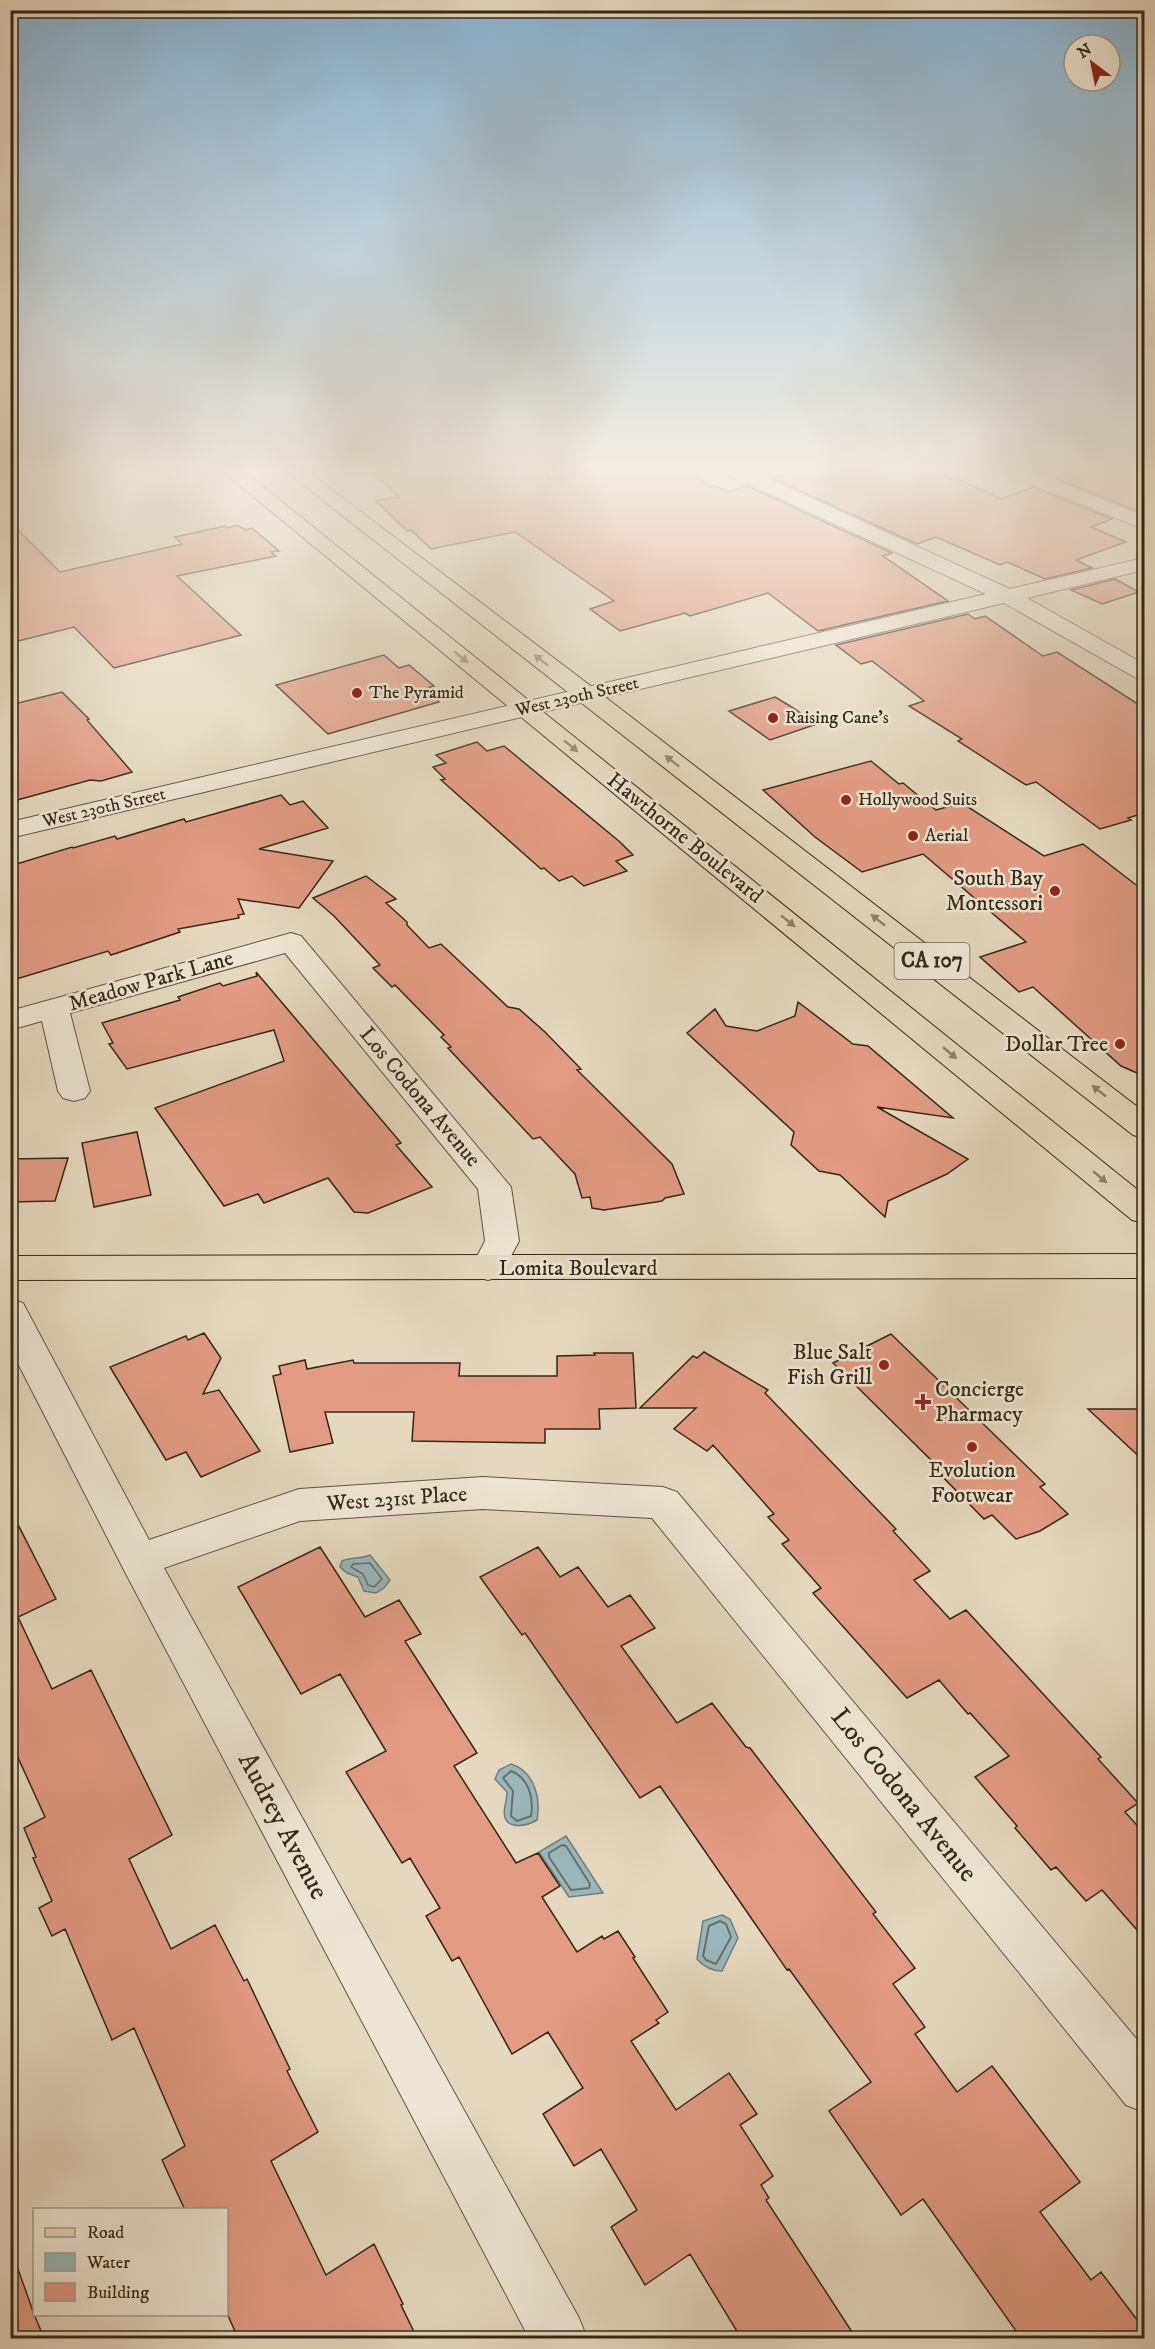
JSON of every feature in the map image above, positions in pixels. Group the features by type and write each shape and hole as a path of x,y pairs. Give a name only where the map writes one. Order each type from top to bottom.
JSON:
{"main road":[{"name":"Hawthorne Boulevard","path":"360,575 1144,1212"},
{"name":"CA 107","path":"430,575 1144,1128"},
{"name":"Lomita Boulevard","path":"10,1268 1144,1266"}],"street":[{"path":"959,575 1007,597 1144,673"},
{"name":"West 230th Street","path":"10,830 1100,575"},
{"name":"Meadow Park Lane","path":"10,1021 291,942"},
{"name":"Los Codona Avenue","path":"291,942 494,1187 502,1241 488,1268"},
{"path":"54,1009 74,1090"},
{"name":"Audrey Avenue","path":"10,1312 139,1560 559,2338"},
{"name":"West 231st Place","path":"139,1560 299,1505 483,1493 663,1503"},
{"name":"Los Codona Avenue","path":"663,1503 1144,2087"}],"water":[{"path":"370,1555 390,1580 376,1593 364,1591 358,1577 347,1573 340,1567 342,1561"},
{"path":"511,1764 525,1773 537,1794 537,1820 525,1825 514,1825 506,1819 504,1814 507,1792 495,1779 499,1770"},
{"path":"566,1836 603,1893 569,1897 539,1852"},
{"path":"722,1915 730,1919 738,1938 722,1971 708,1968 697,1959 703,1921"}],"building":[{"path":"10,575 184,575 177,576 241,635 114,668 74,627 10,643"},
{"path":"576,575 910,575 948,601 818,631 768,593 690,616 685,613 620,631 590,609 614,601"},
{"path":"1035,575 1064,575 1045,579"},
{"path":"1115,579 1139,592 1102,604 1071,590"},
{"path":"968,614 975,619 985,616 1043,656 1057,652 1144,708 1144,813 1128,818 1131,820 1100,829 1036,782 1026,785 958,741 962,739 909,706 924,701 872,661 861,664 836,645"},
{"name":"The Pyramid","path":"384,655 399,668 409,665 434,686 424,689 439,702 328,734 276,685"},
{"path":"62,692 89,719 87,720 132,772 101,781 90,780 10,802 10,705"},
{"name":"Raising Cane's","path":"775,697 817,724 770,740 729,711"},
{"path":"477,742 487,751 504,746 620,842 633,855 616,861 627,871 584,886 572,876 559,881 544,868 541,869 441,780 445,779 433,767 446,763 436,755"},
{"path":"871,761 936,810 962,803 1044,856 1083,844 1144,891 1144,1076 1121,1066 1033,987 1019,992 980,957 1026,942 923,854 862,872 815,837 763,790"},
{"path":"281,795 290,805 303,801 328,828 259,849 333,861 299,908 238,899 244,914 238,915 239,918 178,929 180,932 111,955 108,951 10,981 10,866 72,847 115,836 117,839 184,819 186,822"},
{"path":"366,876 396,899 386,903 407,922 407,925 429,948 441,944 508,1007 519,1009 545,1032 581,1069 577,1070 672,1164 684,1194 665,1198 662,1201 604,1210 592,1208 590,1197 582,1198 575,1174 540,1137 533,1139 448,1048 451,1047 441,1037 444,1035 395,985 392,987 373,968 380,965 334,916 313,898"},
{"path":"256,972 401,1143 396,1145 432,1187 368,1213 354,1212 328,1178 264,1203 258,1194 224,1206 155,1108 284,1061 274,1030 127,1069 109,1044 113,1043 102,1023 180,1000 178,997 220,983 223,986 257,976"},
{"path":"798,1002 853,1044 868,1046 953,1118 877,1107 968,1159 947,1174 888,1201 885,1217 840,1175 819,1171 791,1145 794,1132 687,1033 715,1009 726,1026 757,1031 795,1016"},
{"path":"137,1132 151,1195 94,1207 82,1143"},
{"path":"68,1158 55,1201 10,1202 10,1159"},
{"path":"204,1333 221,1358 203,1394 219,1390 260,1451 201,1477 186,1452 166,1460 110,1367 186,1336 188,1340"},
{"path":"891,1334 1045,1484 1040,1487 1068,1514 1040,1531 1016,1539 992,1515 984,1519 937,1471 940,1469 833,1363"},
{"path":"704,1352 768,1390 765,1393 896,1529 893,1531 930,1571 914,1580 950,1619 966,1610 1101,1757 1098,1759 1138,1803 1125,1812 1144,1833 1144,1938 1102,1890 1086,1901 1056,1867 1051,1870 975,1777 1009,1756 970,1713 968,1714 939,1680 907,1698 813,1593 821,1588 782,1544 789,1540 768,1517 774,1514 713,1445 707,1451 674,1429 696,1408 640,1408 693,1356 697,1358"},
{"path":"594,1353 633,1353 636,1408 599,1409 600,1429 545,1429 545,1443 412,1441 414,1412 325,1412 333,1443 290,1452 273,1376 281,1374 279,1366 305,1360 307,1369 353,1360 354,1363 460,1363 459,1376 557,1376 557,1356 595,1355"},
{"path":"1088,1409 1144,1409 1144,1461"},
{"path":"10,1509 56,1599 18,1617 52,1689 91,1670 172,1835 129,1859 171,1949 215,1925 244,1981 247,1979 290,2069 287,2071 318,2132 271,2161 326,2275 374,2244 417,2338 238,2338 228,2316 228,2208 184,2208 162,2160 185,2146 134,2028 112,2040 65,1929 52,1936 39,1908 52,1901 33,1858 36,1857 24,1828 45,1817 10,1740"},
{"path":"320,1547 365,1617 399,1600 421,1634 405,1641 477,1753 454,1766 516,1863 538,1853 560,1886 542,1897 577,1952 602,1936 604,1939 618,1931 635,1957 633,1958 668,2012 656,2020 659,2023 631,2041 676,2110 729,2073 757,2114 740,2125 773,2176 761,2185 769,2198 766,2200 856,2338 741,2338 690,2254 645,2285 611,2227 637,2210 601,2149 574,2166 543,2114 583,2088 548,2032 512,2054 459,1957 452,1961 426,1916 440,1908 410,1858 402,1863 346,1772 386,1751 340,1674 301,1694 238,1587"},
{"path":"538,1547 560,1577 578,1567 608,1607 630,1595 655,1628 621,1646 677,1723 712,1703 746,1747 750,1748 876,1912 873,1914 915,1968 893,1984 925,2027 915,2034 957,2092 992,2066 1080,2182 1040,2212 1091,2280 1101,2272 1144,2329 1144,2338 1021,2338 923,2199 901,2215 829,2111 871,2082 789,1969 787,1970 660,1786 640,1798 525,1633 522,1635 480,1577"},
{"path":"13,2255 33,2316 44,2338 10,2338 10,2256"}],"place":[{"name":"The Pyramid","path":"357,693"},
{"name":"Raising Cane's","path":"773,718"},
{"name":"Hollywood Suits","path":"846,800"},
{"name":"Aerial","path":"913,836"},
{"name":"South Bay Montessori","path":"1055,891"},
{"name":"Dollar Tree","path":"1120,1044"},
{"name":"Blue Salt Fish Grill","path":"884,1365"},
{"name":"Concierge Pharmacy","path":"923,1402"},
{"name":"Evolution Footwear","path":"972,1447"}]}
